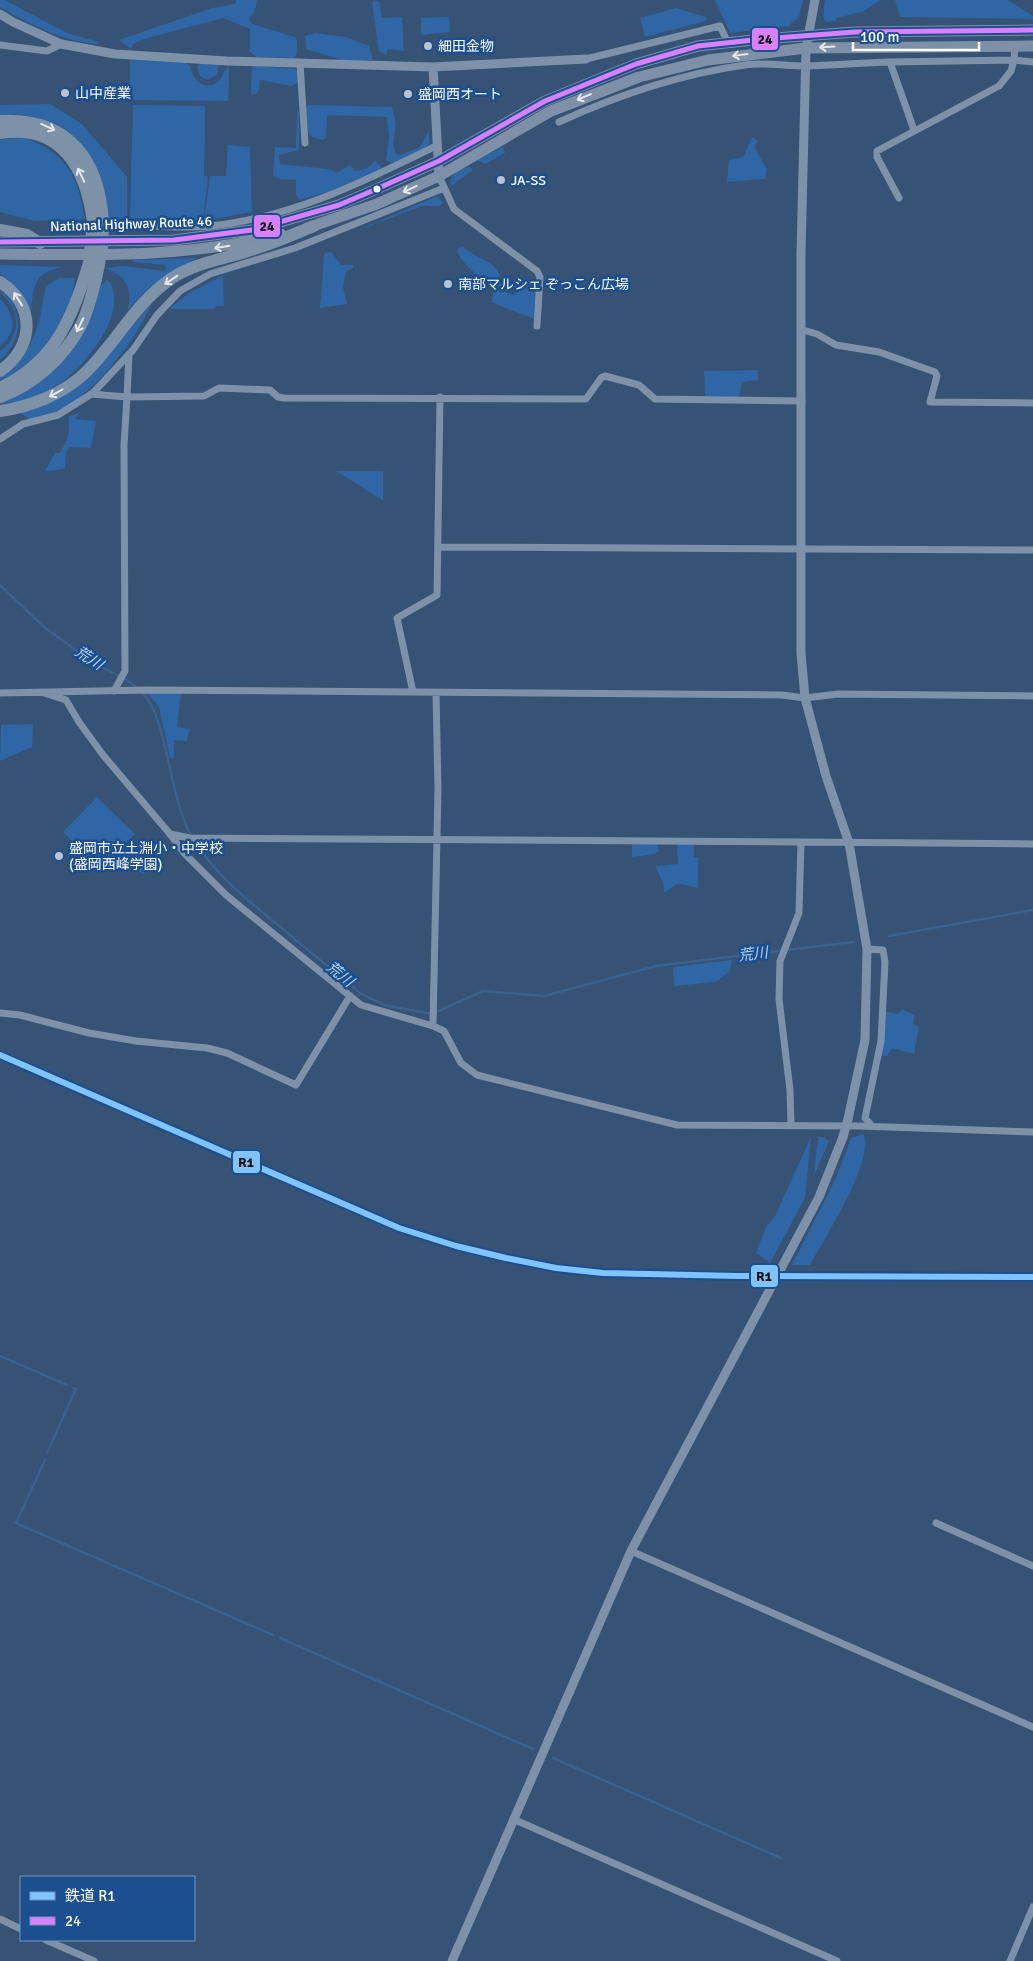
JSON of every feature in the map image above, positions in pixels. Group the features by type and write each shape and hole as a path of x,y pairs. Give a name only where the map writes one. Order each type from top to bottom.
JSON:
{"highway":[{"name":"National Highway Route 46","path":"0,242 174,240 252,230 339,205 439,161 528,110 594,80 636,64 698,46 855,32 1033,30"},
{"name":"National Highway Route 46","path":"0,254 138,254 210,249 314,226 377,204 439,176 551,111 631,80 708,60 806,48 1033,46"},
{"path":"0,121 38,123 54,130 74,145 90,166 102,205 98,222"},
{"path":"0,133 13,131 36,134 60,147 73,158 87,187 98,222 102,249 90,279 70,318 50,350 30,370 0,388"},
{"path":"0,411 25,406 44,399 85,373 140,305 172,278 188,269 253,250 314,226"},
{"path":"0,230 27,236 40,243"},
{"path":"0,397 38,378 68,346 81,326 90,279"},
{"path":"0,282 11,289 21,303 27,320 26,339 19,353 0,370"}],"street":[{"path":"452,1961 631,1551 819,1196 843,1137 865,1040 867,949 849,843 826,776 805,698 801,653 803,330 801,254 806,48 815,0"},
{"path":"0,14 61,44 115,54 300,63 433,67 586,59 720,26 728,43"},
{"path":"0,45 48,51 61,44"},
{"path":"899,198 877,157 877,151 998,86 1011,72 1015,46"},
{"path":"559,122 585,110 661,82 746,64 778,63 806,66 890,62 1014,60 1033,62"},
{"path":"890,62 914,130"},
{"path":"300,63 305,143"},
{"path":"433,67 439,176 454,210 537,271 540,277 537,326"},
{"path":"134,225 210,226 268,216 304,206 355,186 438,146"},
{"path":"0,439 23,424 58,416 91,394 129,355 157,315 180,291 210,274 295,248 444,188"},
{"path":"803,330 818,334 836,345 879,352 935,372 937,376 930,402 1033,404"},
{"path":"114,691 125,671 126,552 124,444 129,355"},
{"path":"91,394 127,397 204,396 219,388 270,390 278,397 284,398 440,397 586,399 601,378 605,376 639,385 655,399 802,402"},
{"path":"413,692 397,618 437,594 440,397"},
{"path":"439,547 1033,550"},
{"path":"0,693 146,690 782,695 805,698 838,694 1033,696"},
{"path":"41,692 66,700 103,755 184,853 226,895 361,1005 434,1018"},
{"path":"436,693 438,840 434,1018 444,1031 461,1063 468,1070 490,1078 676,1125 791,1124 1033,1132"},
{"path":"170,834 193,837 438,840 1033,844"},
{"path":"791,1124 790,1090 779,999 783,953 798,913 801,842"},
{"path":"867,949 883,950 885,962 881,1040 866,1118 872,1126"},
{"path":"0,1013 20,1015 88,1033 129,1040 207,1048 228,1053 296,1085 350,996"},
{"path":"936,1523 1033,1566"},
{"path":"631,1551 1033,1727"},
{"path":"513,1819 837,1961"},
{"path":"1010,1961 1033,1907"},
{"path":"0,1919 20,1929"},
{"path":"48,1941 94,1961"}],"shaded area":[{"path":"0,0 5,0 67,33 99,42 97,44 84,42 47,31 0,7"},
{"path":"236,0 257,0 255,11 249,19 252,24 295,37 297,40 297,54 293,58 256,57 250,52 250,29 223,18 144,39 133,44 131,49 119,40 212,8 235,4"},
{"path":"375,0 379,2 382,18 402,17 404,51 388,49 386,55 379,51 372,2"},
{"path":"715,0 803,0 799,17 788,26 730,33"},
{"path":"825,0 881,0 862,12 836,18 836,21 826,22 823,17"},
{"path":"895,0 1008,0 1033,16 1033,19 900,17"},
{"path":"676,8 706,17 706,21 645,37 640,18"},
{"path":"449,17 450,32 421,35 421,18"},
{"path":"315,33 346,37 369,46 373,60 342,60 306,49 305,36"},
{"path":"130,60 185,62 190,66 196,79 207,85 216,83 229,66 228,101 130,100"},
{"path":"201,63 217,64 219,66 217,75 207,80 200,76 197,66"},
{"path":"252,66 298,69 298,82 292,86 260,80 259,90 256,94 251,95"},
{"path":"50,104 82,124 127,177 127,218 107,218 104,194 98,173 89,155 78,140 63,128 45,120 24,115 0,115 0,105"},
{"path":"133,105 205,106 204,175 208,177 203,221 130,218"},
{"path":"308,105 392,107 396,124 393,144 396,154 401,155 420,147 429,130 429,144 426,148 393,164 386,160 389,137 387,117 327,115 326,138 323,140 312,137 308,132 306,108"},
{"path":"297,110 299,112 299,150 279,155 280,164 329,169 337,173 350,165 355,171 364,169 369,167 375,160 383,169 327,192 299,200 296,194 296,180 281,179 273,176 275,147 296,148"},
{"path":"21,137 49,149 67,167 78,190 85,219 34,221 0,212 0,140"},
{"path":"752,138 755,138 757,141 755,148 767,170 765,179 727,182 729,160 743,157"},
{"path":"228,145 250,147 252,212 204,221 210,176 226,176"},
{"path":"503,147 505,153 485,164 477,160"},
{"path":"470,167 473,170 451,186 451,178 455,172"},
{"path":"437,196 443,203 440,206 422,206 354,232"},
{"path":"463,247 495,267 501,280 502,290 498,289 513,295 536,279 534,319 491,302 496,287 469,268 457,252 458,248"},
{"path":"331,252 341,265 353,265 353,268 346,272 343,287 347,304 320,308 324,256 325,253"},
{"path":"197,258 149,288 127,311 129,290 126,284 118,275 104,268 124,266 165,271 166,265 133,262 132,260"},
{"path":"0,265 62,267 45,273 40,277 34,287 31,312 20,292 0,274"},
{"path":"223,275 224,306 216,306 215,309 169,309 189,293"},
{"path":"59,278 75,278 68,309 61,325 52,340 29,365 15,374 0,380 0,377 15,364 32,341 39,323 46,286"},
{"path":"108,280 114,292 114,307 101,338 80,366 58,385 44,393 15,402 0,404 0,401 21,393 39,382 53,370 74,341 101,285"},
{"path":"0,290 14,306 18,325 13,344 0,360 0,351 14,334 16,320 11,306"},
{"path":"0,299 9,310 12,329 6,341 0,346"},
{"path":"152,303 145,318 124,350 112,366 84,394 69,405 52,413 29,419 19,412 78,386 90,376"},
{"path":"758,370 758,380 742,382 739,397 705,396 704,371"},
{"path":"81,412 75,419 96,421 91,448 70,447 66,452 65,469 45,471 55,453 60,453 65,444 69,431 68,417"},
{"path":"336,471 383,471 383,500 382,500"},
{"path":"147,692 181,692 177,727 189,729 187,741 174,740 174,758 170,758 159,707"},
{"path":"33,724 32,747 0,761 1,725"},
{"path":"97,797 135,834 100,868 63,832"},
{"path":"145,839 154,850 154,858 149,871 143,874 121,859"},
{"path":"657,842 659,851 655,854 632,857 632,843"},
{"path":"677,844 694,844 694,857 698,858 698,888 678,883 664,893 663,883 655,866 678,864"},
{"path":"732,960 730,971 715,982 674,986 673,967"},
{"path":"902,1009 914,1015 913,1024 919,1027 914,1054 892,1048 887,1056 881,1056 886,1011 898,1014"},
{"path":"863,1134 865,1145 862,1161 847,1199 810,1265 792,1265 837,1176 851,1138"},
{"path":"811,1137 805,1198 770,1263 756,1253 766,1227 775,1216"},
{"path":"818,1137 823,1137 829,1141 814,1176"}],"waterway":[{"name":"荒川","path":"0,585 44,627 92,662 138,688"},
{"name":"荒川","path":"142,692 151,704 158,720 184,819 191,835 209,861 242,895 360,993 384,1005 432,1014 483,991 544,996 656,966 853,942"},
{"name":"荒川","path":"889,936 1033,910"},
{"path":"0,1356 67,1385"},
{"path":"47,1453 76,1389 74,1388"},
{"path":"45,1460 16,1523 273,1635"},
{"path":"280,1638 533,1749"},
{"path":"553,1758 781,1858"}],"rail line":[{"name":"R1","path":"0,1055 399,1228 456,1246 506,1258 556,1268 603,1273 738,1276 1033,1277"}],"transit line":[{"name":"24","path":"0,242 174,240 252,230 339,205 439,161 545,101 636,64 698,46 855,32 1033,30"}],"place":[{"name":"細田金物","path":"428,46"},
{"name":"山中産業","path":"65,93"},
{"name":"盛岡西オート","path":"408,94"},
{"name":"JA-SS","path":"501,180"},
{"name":"南部マルシェ ぞっこん広場","path":"448,284"},
{"name":"盛岡市立土淵小・中学校 (盛岡西峰学園)","path":"59,856"}]}
